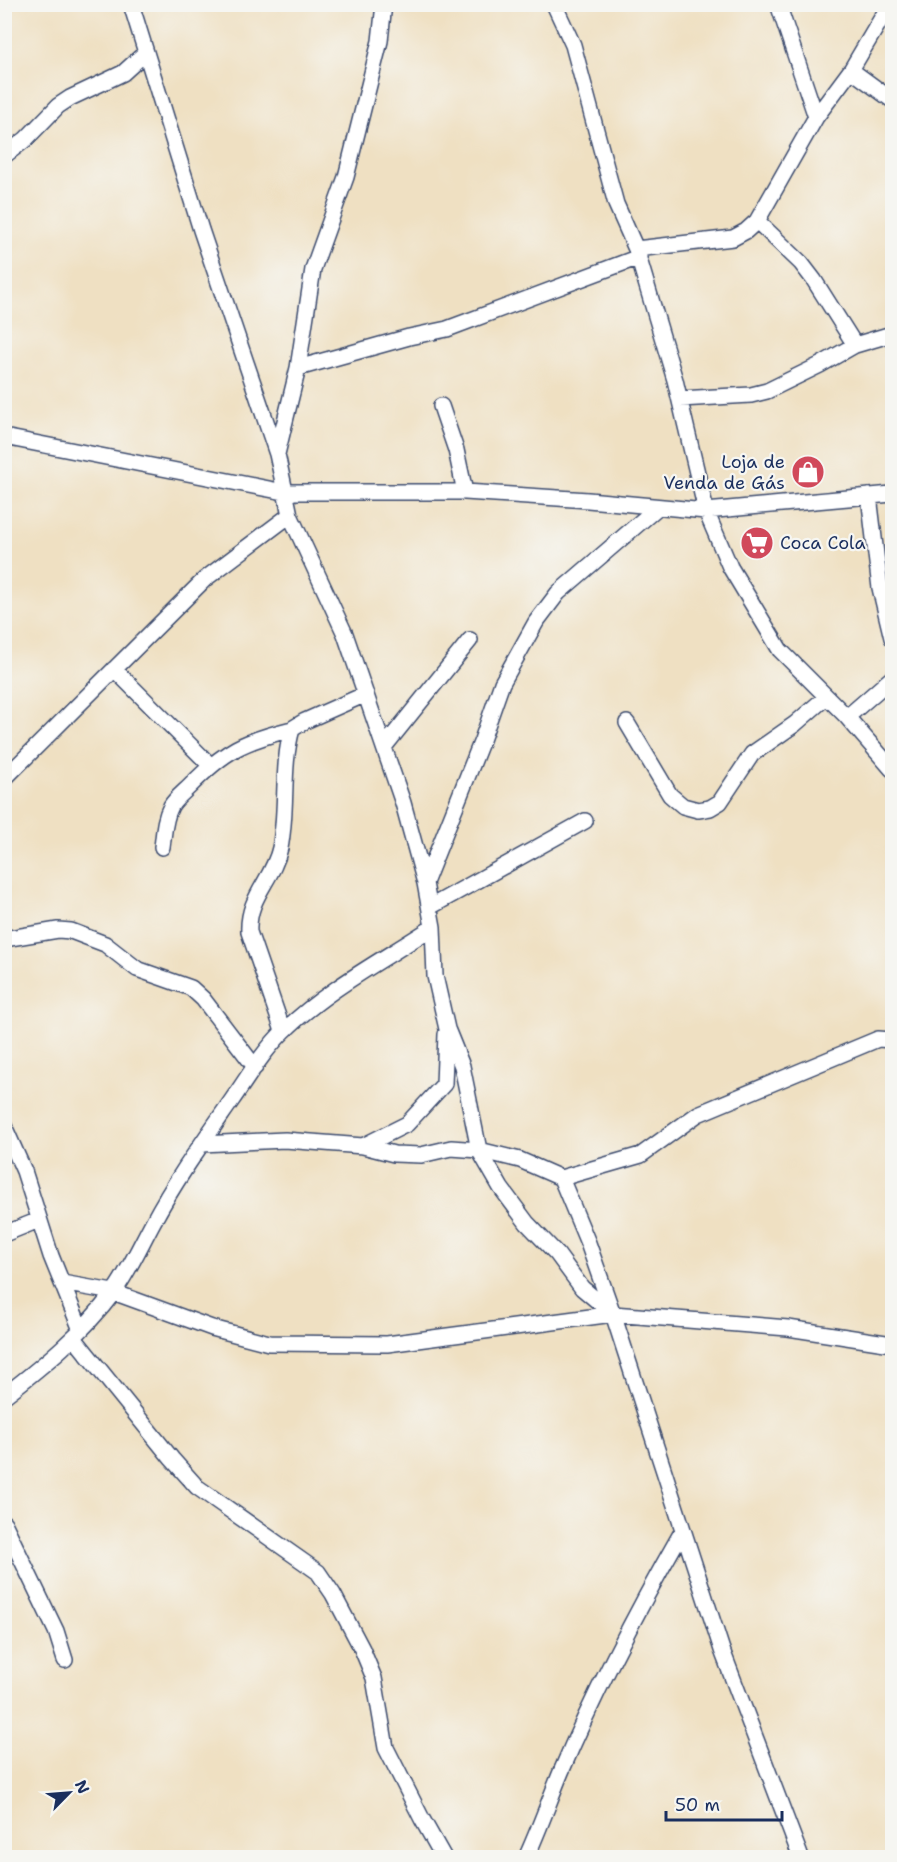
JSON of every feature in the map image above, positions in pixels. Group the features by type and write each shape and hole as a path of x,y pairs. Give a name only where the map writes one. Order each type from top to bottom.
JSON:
{"street":[{"path":"131,4 201,230 278,454 290,515 345,634 403,803 430,907 435,976 447,1029 462,1066 479,1150 501,1188 527,1223 557,1254 582,1288 613,1314"},
{"path":"278,454 298,368 313,269 346,177 380,41 384,4"},
{"path":"554,4 573,45 616,204 638,253 680,399 706,511 730,567 780,650 847,717 892,769"},
{"path":"778,4 816,117"},
{"path":"298,368 409,337 447,329 638,253 733,238 747,231 757,221 816,117 850,70 890,4"},
{"path":"4,156 26,139 58,106 123,73 145,53"},
{"path":"850,70 892,100"},
{"path":"757,221 801,263 855,345"},
{"path":"680,399 751,395 767,391 855,345 892,334"},
{"path":"441,406 456,450 465,492"},
{"path":"4,437 284,492 465,492 706,511 892,494"},
{"path":"869,496 880,588 892,638"},
{"path":"425,883 482,740 502,683 536,622 558,593 658,507"},
{"path":"4,779 205,579 290,515"},
{"path":"384,747 470,640"},
{"path":"114,669 210,765"},
{"path":"847,717 892,678"},
{"path":"162,847 165,821 172,804 210,765 254,739 292,729 366,694"},
{"path":"627,723 670,795 683,806 698,810 710,808 720,802 752,754 795,724 826,697"},
{"path":"283,1031 249,932 248,917 274,867 280,848 286,749 292,729"},
{"path":"430,907 585,821"},
{"path":"4,1396 78,1334 113,1292 142,1245 154,1220 202,1144 283,1031 316,1004 367,968 433,927"},
{"path":"4,939 38,931 58,930 71,931 105,944 137,969 190,988 203,999 255,1067"},
{"path":"363,1146 407,1124 444,1084 447,1029"},
{"path":"202,1144 285,1140 363,1146 394,1154 421,1155 452,1148 479,1150 520,1160 561,1178 641,1155 698,1114 878,1039 892,1040"},
{"path":"4,1126 24,1171 78,1334 172,1459 197,1487 318,1572 333,1594 362,1648 374,1678 386,1748 444,1857"},
{"path":"561,1178 588,1243 613,1314 722,1650 801,1857"},
{"path":"4,1234 39,1220"},
{"path":"62,1283 113,1292 212,1328 269,1343 387,1344 613,1314 788,1328 892,1344"},
{"path":"4,1522 56,1630 65,1660"},
{"path":"526,1857 561,1772 640,1605 684,1530"}],"place":[{"name":"Loja de Venda de Gás","path":"808,472"},
{"name":"Coca Cola","path":"757,543"}]}
